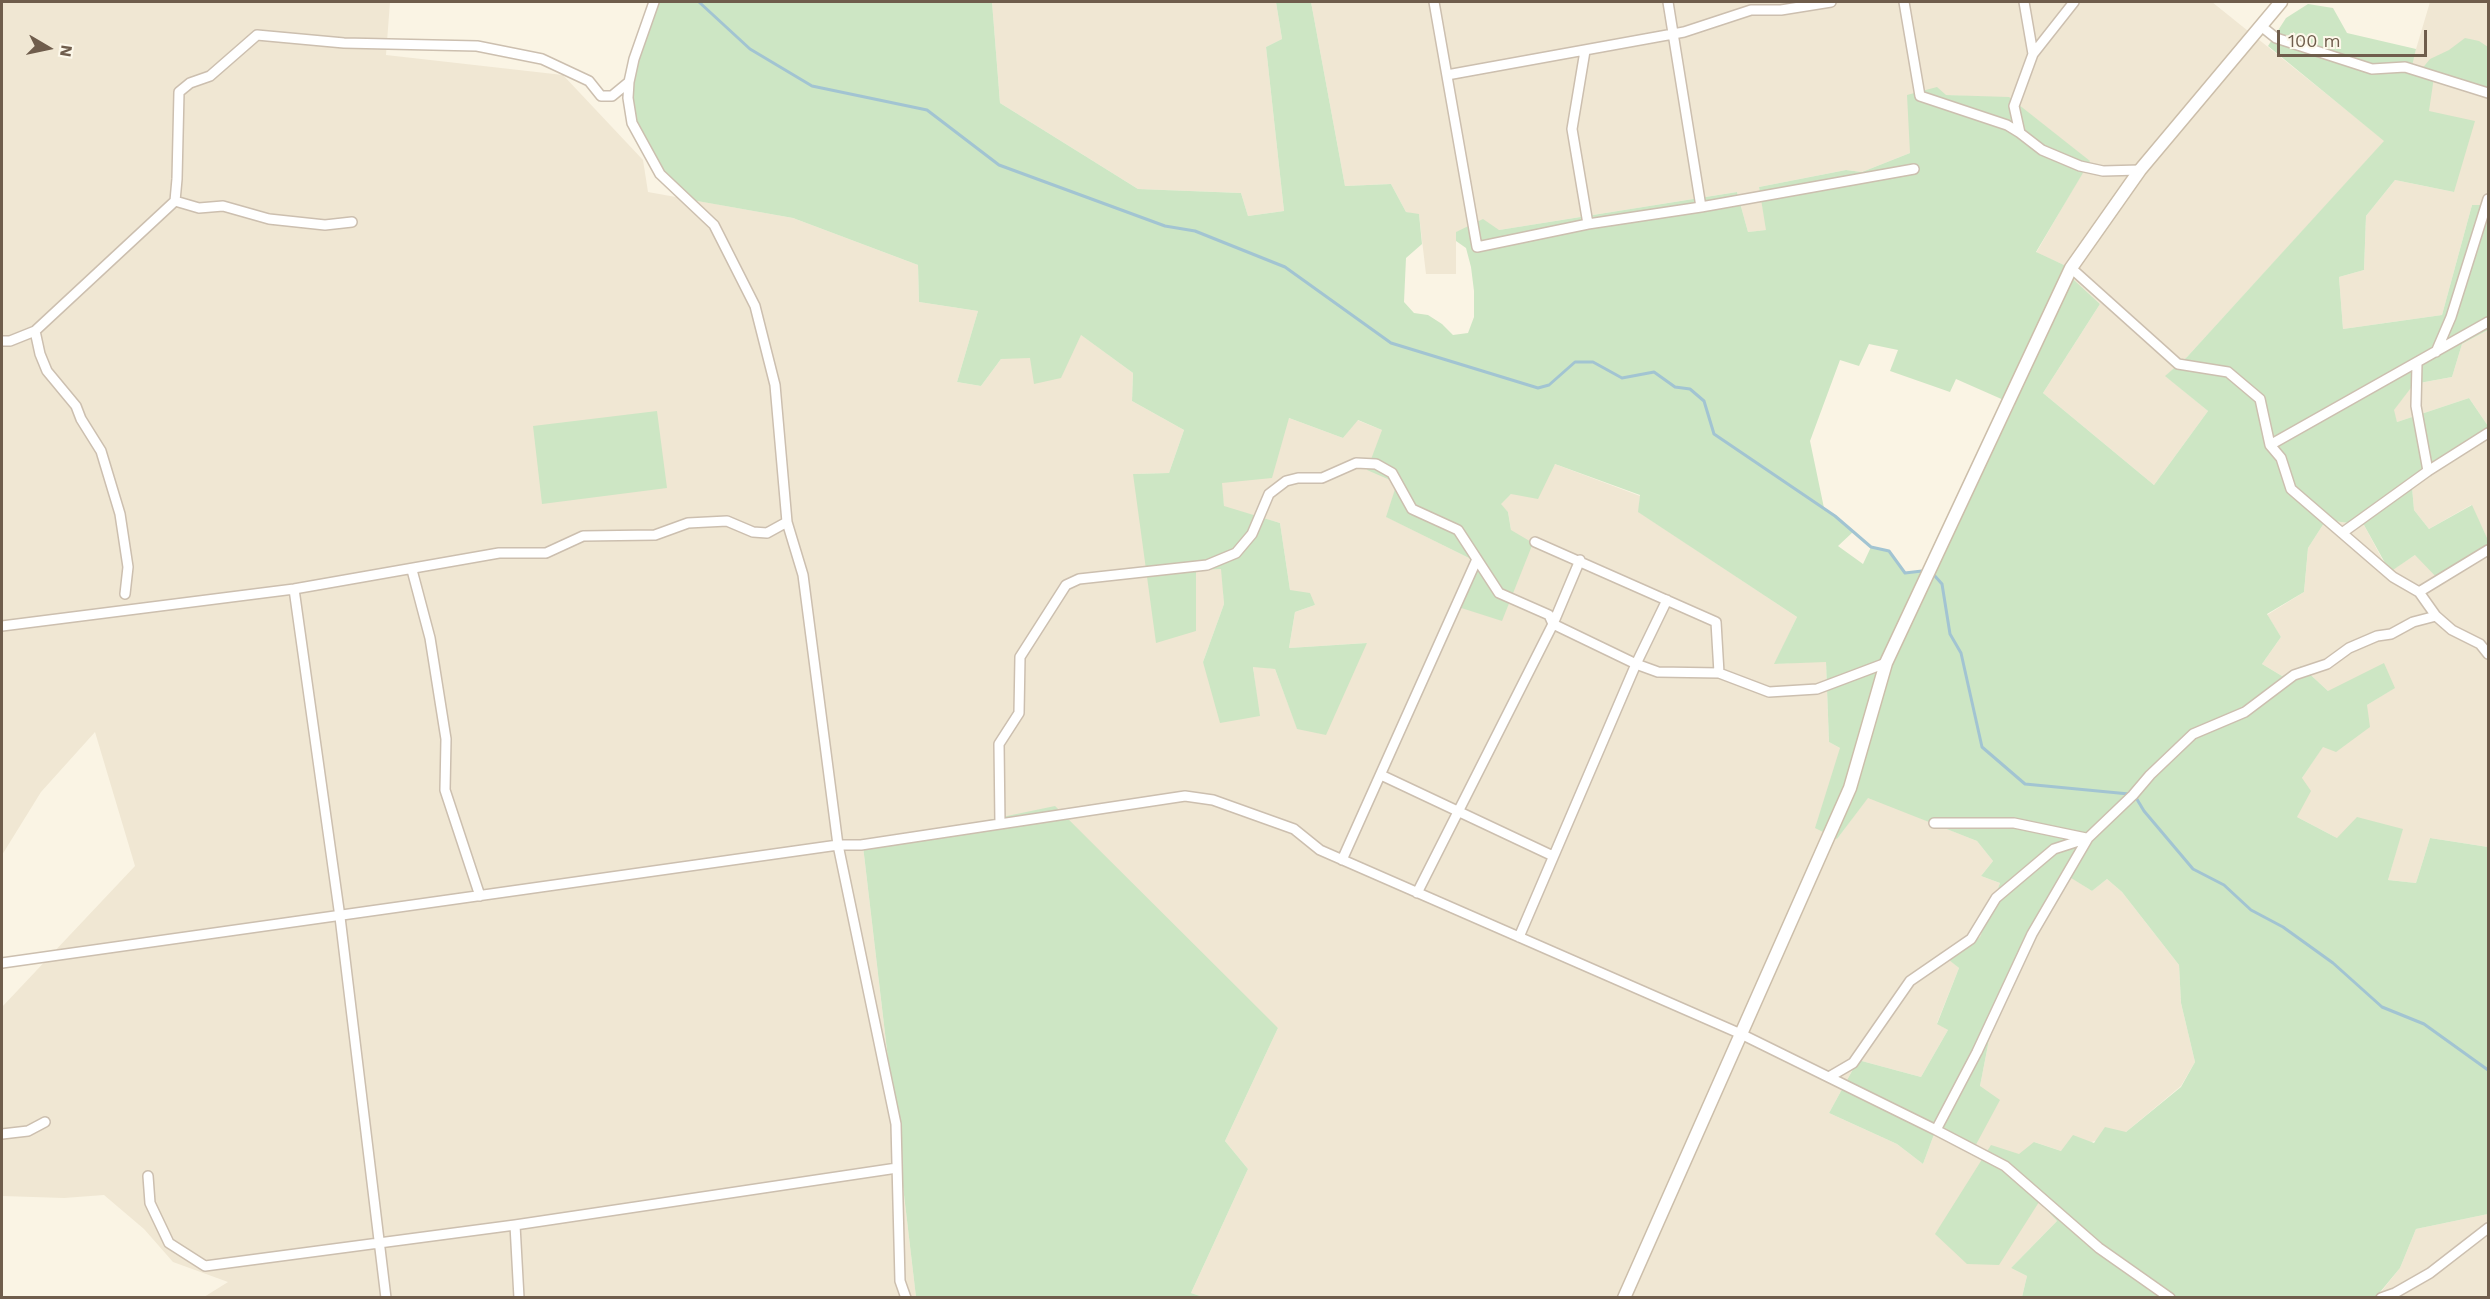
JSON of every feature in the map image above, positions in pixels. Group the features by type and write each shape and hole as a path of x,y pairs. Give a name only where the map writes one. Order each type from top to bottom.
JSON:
{"main road":[{"path":"1624,1298 1850,788 1886,663 2071,268 2140,170 2281,2"}],"street":[{"path":"654,2 634,59 629,82 628,98 632,123 660,174 714,225 755,306 775,385 787,522 803,575 838,845 896,1124 900,1281 906,1298"},
{"path":"1434,2 1477,247 1588,224 1701,207 1914,169"},
{"path":"1668,2 1701,207"},
{"path":"1447,75 1684,32 1751,10 1781,10 1831,2"},
{"path":"1904,2 1920,96 2007,125 2042,150 2080,166 2103,171 2140,170"},
{"path":"2024,2 2033,54"},
{"path":"2020,133 2014,106 2033,54 2074,2"},
{"path":"2261,26 2276,38 2372,69 2405,67 2488,93"},
{"path":"2,341 10,341 35,331 175,201 179,92 190,83 210,76 257,35 344,43 477,46 542,59 589,81 601,96 612,96 629,82"},
{"path":"1585,51 1572,129 1588,224"},
{"path":"2436,352 2451,317 2488,199"},
{"path":"175,201 199,208 223,206 269,219 325,225 352,222"},
{"path":"2071,268 2178,364 2228,372 2260,399 2270,446 2281,458 2291,489 2392,577 2420,592 2436,616 2452,630 2480,644 2488,654"},
{"path":"2270,446 2488,322"},
{"path":"35,331 40,354 47,371 76,406 101,451 120,514 128,567 125,594"},
{"path":"2417,363 2416,406 2428,471"},
{"path":"2342,533 2428,471 2488,433"},
{"path":"1000,824 999,744 1020,713 1020,657 1066,585 1079,579 1207,565 1236,553 1252,534 1269,494 1286,481 1298,478 1322,478 1356,463 1376,464 1392,473 1412,508 1458,530 1499,593 1549,615 1553,624 1636,664 1658,672 1719,673 1769,692 1817,689 1886,663"},
{"path":"2,626 294,590 499,553 546,553 583,536 656,535 688,523 728,521 753,532 767,533 787,522"},
{"path":"1535,542 1716,622 1719,673"},
{"path":"2420,592 2488,550"},
{"path":"1342,860 1477,560"},
{"path":"1417,893 1553,624 1580,560"},
{"path":"412,570 430,638 446,739 445,790 480,896"},
{"path":"294,590 340,917 386,1298"},
{"path":"1518,937 1636,664 1667,600"},
{"path":"1936,1130 1977,1052 2032,934 2088,838 2193,734 2246,711 2295,675 2327,664 2349,648 2377,636 2391,634 2413,622 2436,616"},
{"path":"1381,775 1553,856"},
{"path":"2,963 838,845 861,845 1185,796 1214,800 1294,829 1320,850 1741,1034 1936,1130 2005,1167 2098,1248 2170,1298"},
{"path":"1934,823 2014,823 2088,838"},
{"path":"1829,1077 1853,1063 1910,981 1971,939 1996,898 2054,849 2088,838"},
{"path":"2,1134 28,1131 45,1122"},
{"path":"148,1176 150,1203 169,1243 205,1266 515,1225 897,1168"},
{"path":"515,1225 519,1298"},
{"path":"2381,1298 2396,1293 2430,1273 2488,1228"}],"shaded area":[{"path":"2,2 390,2 386,55 563,75 643,160 648,192 793,218 918,265 919,302 978,311 957,382 981,386 1001,359 1080,334 1133,373 1132,401 1184,430 1169,473 1133,474 1196,569 1222,569 1224,604 1203,662 1259,716 1253,666 1275,669 1297,728 1367,643 1289,648 1295,612 1315,605 1290,590 1280,523 1224,507 1221,483 1289,418 1343,438 1357,420 1382,430 1401,484 1387,517 1471,559 1511,530 1508,512 1500,504 1555,464 1640,496 1639,512 1797,617 1775,664 1826,661 1829,742 1840,748 1837,839 1868,797 1977,841 1993,861 1981,876 2000,883 1980,938 1950,960 1959,968 1937,1023 1948,1030 1921,1077 1858,1060 1829,1113 1897,1144 1923,1164 1936,1129 1980,1086 1994,1014 2068,875 2092,891 2107,879 2122,892 2179,965 2181,1003 2195,1062 2181,1086 2126,1132 2061,1151 2034,1142 2039,1202 2057,1221 2011,1268 2027,1276 2022,1297 1203,1297 1191,1293 1248,1169 1225,1141 1278,1028 863,846 916,1297 204,1297 228,1282 173,1262 144,1229 104,1195 64,1198 2,1196 2,1007 135,866 95,732 41,792 2,855"},
{"path":"992,2 1276,2 1282,39 1266,47 1284,211 1248,216 1241,193 1138,189 1000,103"},
{"path":"1311,2 2212,2 2385,141 2187,357 2166,376 2208,411 2154,485 2043,393 2100,304 2073,279 2064,265 2036,253 2089,161 2009,98 1945,95 1910,153 1862,172 1846,170 1759,187 1767,230 1748,232 1737,192 1499,230 1456,232 1456,274 1426,274 1419,215 1406,212 1391,184 1345,186"},
{"path":"2430,2 2488,2 2488,205 2472,205 2442,315 2343,329 2339,277 2364,270 2366,216 2395,180 2454,192 2429,111 2411,66"},
{"path":"2488,330 2488,426 2469,398 2397,422 2393,410 2414,384 2452,377 2462,344"},
{"path":"2488,437 2488,540 2471,505 2429,529 2414,510 2412,487"},
{"path":"2326,520 2364,525 2389,572 2415,555 2488,548 2488,847 2430,838 2416,883 2388,880 2402,829 2337,838 2297,817 2302,778 2323,746 2367,705 2394,688 2328,691 2301,666 2282,676 2262,664 2281,637 2267,615 2304,592 2308,548"},
{"path":"2488,1214 2488,1297 2376,1298 2400,1268 2416,1229"}],"green space":[{"path":"654,2 992,2 1000,103 1138,189 1241,193 1248,216 1284,211 1266,47 1282,39 1276,2 1311,2 1345,186 1391,184 1406,212 1419,214 1422,244 1406,258 1404,302 1414,313 1428,315 1453,335 1468,333 1474,317 1471,267 1466,248 1456,241 1456,232 1483,219 1499,230 1737,192 1748,232 1766,230 1759,187 1846,170 1862,172 1910,153 1907,95 1937,87 1946,95 2009,97 2090,161 2036,252 2064,265 2073,279 2100,304 2043,393 2154,485 2208,411 2165,376 2187,357 2384,141 2268,46 2286,18 2308,4 2333,8 2347,33 2416,49 2412,66 2421,70 2430,59 2449,50 2465,38 2479,41 2488,47 2488,87 2476,89 2434,77 2429,111 2475,121 2454,192 2395,180 2366,216 2364,270 2339,277 2343,329 2442,315 2472,205 2488,205 2488,330 2462,344 2452,377 2414,384 2394,410 2397,422 2469,398 2488,426 2488,437 2412,487 2414,510 2429,529 2472,505 2488,540 2488,548 2441,582 2415,555 2390,572 2364,525 2326,520 2308,548 2304,592 2267,614 2281,637 2262,664 2282,676 2301,666 2328,691 2384,663 2395,688 2367,705 2370,727 2336,752 2323,747 2302,778 2311,791 2297,817 2337,838 2357,817 2403,829 2388,880 2416,883 2430,838 2488,847 2488,1214 2416,1229 2400,1268 2376,1297 2022,1297 2027,1276 2011,1268 2057,1221 2039,1202 1999,1265 1967,1264 1935,1234 1991,1145 2019,1154 2034,1142 2061,1151 2073,1135 2094,1143 2105,1127 2126,1132 2181,1087 2195,1062 2181,1003 2179,965 2122,892 2107,879 2092,891 2068,876 1994,1014 1980,1086 2000,1100 1972,1152 1936,1129 1923,1164 1897,1144 1829,1113 1858,1060 1921,1077 1948,1030 1937,1024 1959,968 1949,960 1980,937 2000,883 1981,876 1993,861 1977,841 1868,798 1837,839 1815,828 1840,748 1829,742 1826,662 1774,664 1797,617 1638,512 1640,495 1555,464 1538,499 1511,494 1501,504 1508,512 1511,530 1533,543 1502,621 1452,605 1471,559 1386,517 1397,483 1367,470 1382,430 1358,420 1343,438 1289,418 1272,478 1222,483 1224,506 1280,523 1290,590 1310,593 1315,605 1295,612 1289,648 1367,643 1326,735 1297,729 1275,669 1253,667 1260,716 1220,723 1203,662 1224,604 1221,569 1196,570 1196,631 1156,643 1133,474 1169,473 1184,430 1132,401 1133,373 1081,335 1061,378 1034,384 1030,358 1001,359 981,386 957,382 978,311 919,302 918,265 793,218 686,199 660,174 632,123 629,82","holes":["1869,344 1898,350 1890,371 1950,392 1956,379 2015,405 1930,574 1922,571 1905,573 1889,551 1871,547 1863,564 1838,546 1854,531 1824,508 1810,441 1840,360 1859,366"]},
{"path":"657,411 667,488 542,504 533,426"},
{"path":"1055,806 1278,1028 1225,1141 1248,1169 1191,1293 1203,1297 916,1297 863,846"}],"waterway":[{"path":"699,2 750,49 812,86 927,110 999,165 1165,226 1195,231 1285,267 1391,343 1538,388 1549,385 1575,362 1593,362 1622,378 1654,372 1675,387 1690,389 1704,401 1714,434 1835,516 1871,547 1889,551 1905,573 1922,571"},
{"path":"1934,575 1942,584 1950,634 1961,653 1982,747 2025,784 2129,794"},
{"path":"2135,796 2144,811 2193,869 2224,885 2251,910 2283,927 2333,963 2382,1007 2424,1024 2488,1070"}]}
